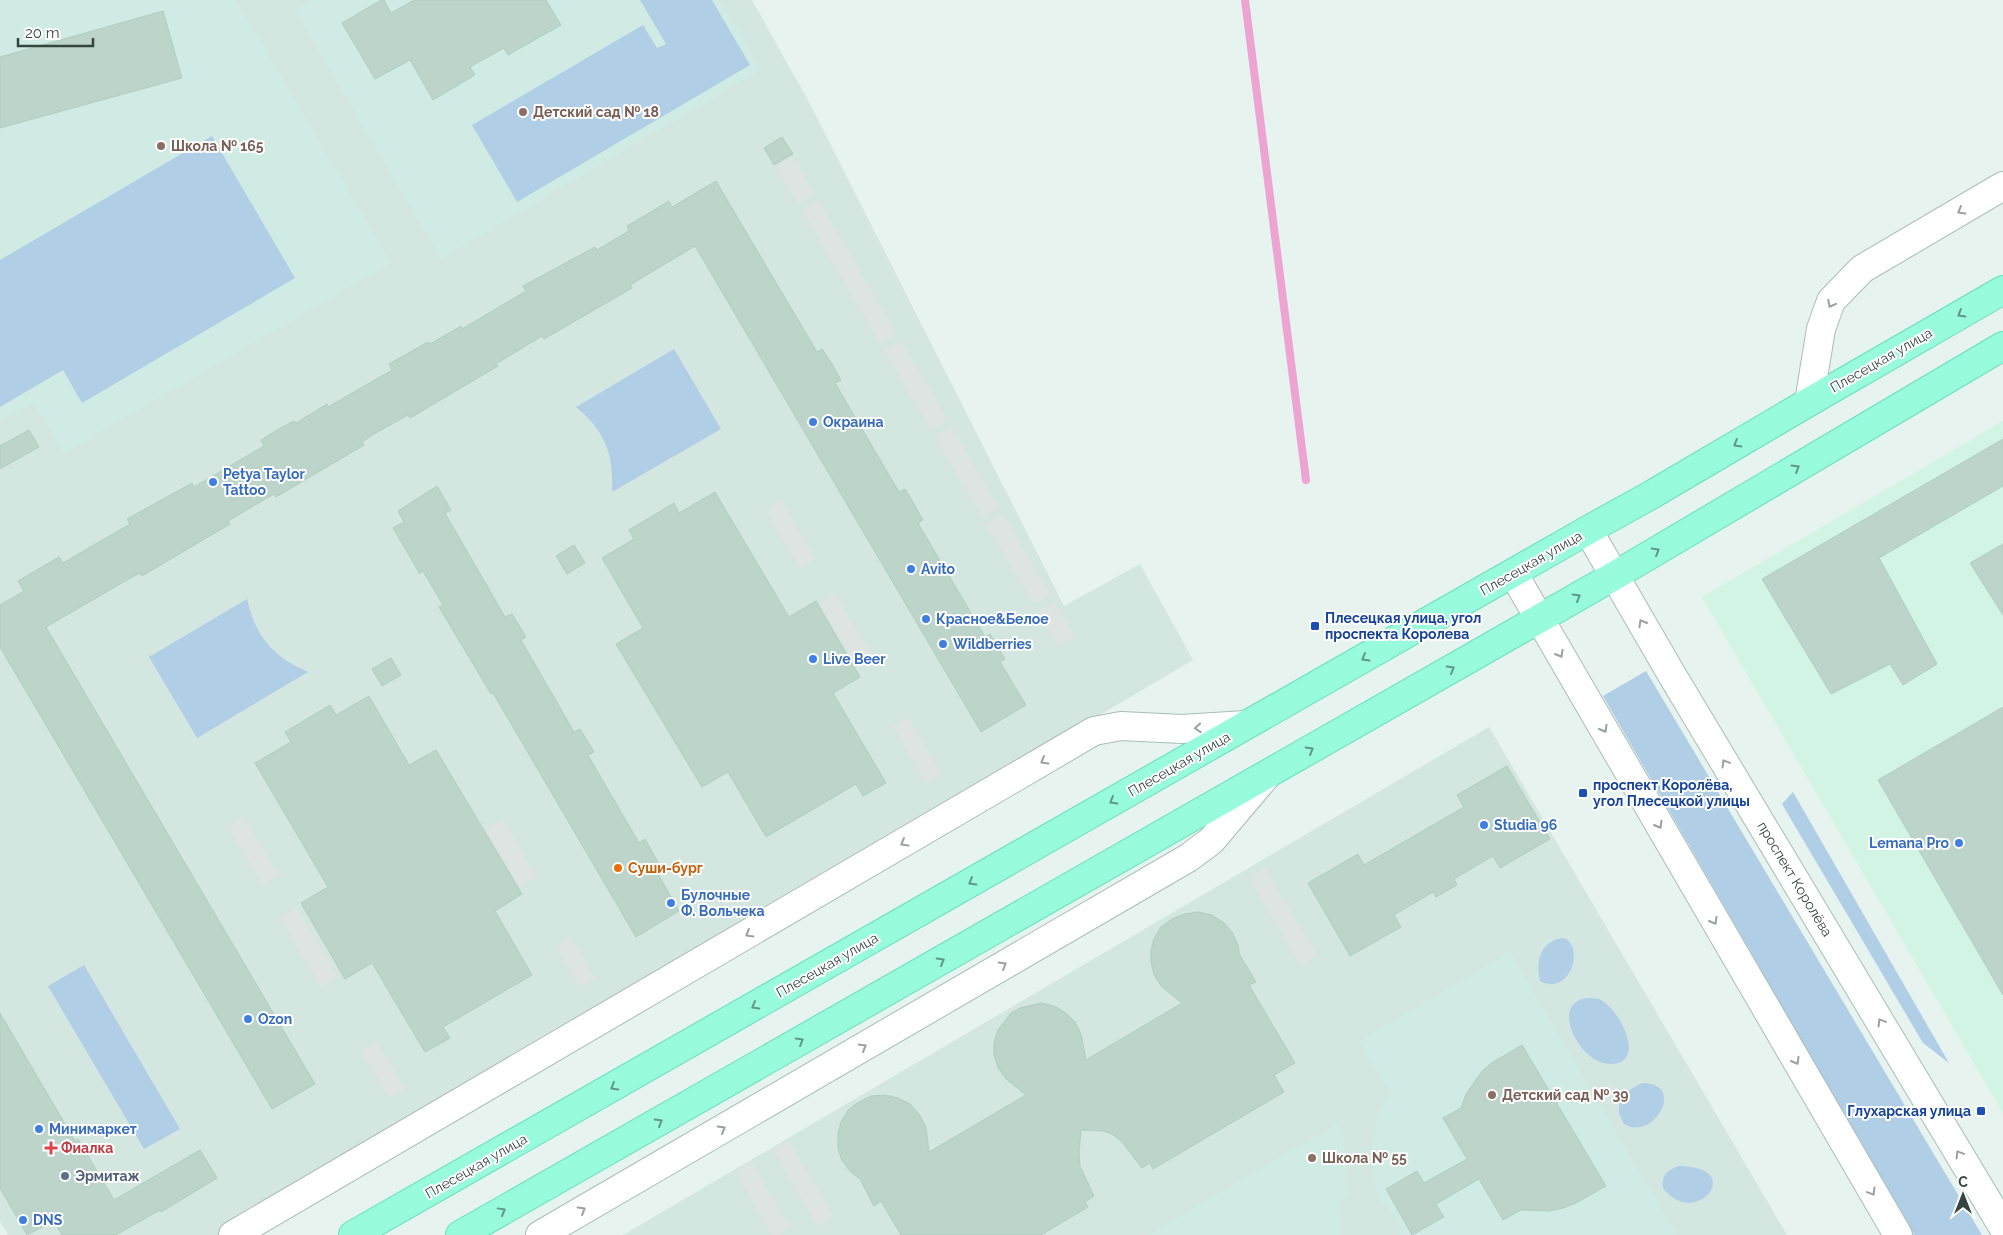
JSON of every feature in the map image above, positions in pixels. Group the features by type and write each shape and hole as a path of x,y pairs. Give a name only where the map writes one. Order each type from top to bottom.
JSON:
{"main road":[{"name":"Плесецкая улица","path":"354,1235 1588,530 1652,496 1809,402 2003,290"},
{"path":"460,1235 1540,619 2003,346"}],"street":[{"path":"1809,402 1821,328 1831,301 1862,269 2003,186"},
{"path":"1958,372 2003,360"},
{"name":"проспект Королёва","path":"1588,530 2003,1227"},
{"path":"1514,573 1898,1235"},
{"path":"233,1235 1094,731 1121,726 1182,729 1246,725"},
{"path":"540,1235 1188,858 1210,841 1268,774"}],"shaded area":[{"path":"0,0 752,0 810,104 1064,606 1140,564 1193,660 218,1235 8,1235 0,1222"},
{"name":"Школа № 165","path":"0,0 236,0 391,263 64,453 34,403 0,422"},
{"name":"Детский сад № 18","path":"313,0 721,0 761,70 441,259 295,10"},
{"path":"640,0 712,0 750,65 517,202 472,125 643,25 657,48 666,44"},
{"path":"212,136 295,278 82,403 63,370 0,407 0,260"},
{"path":"793,157 815,194 798,204 776,167"},
{"path":"818,200 897,334 880,343 802,210"},
{"path":"901,340 948,420 931,430 884,350"},
{"path":"674,349 721,429 612,492 611,466 606,444 594,425 576,407"},
{"path":"2003,421 2003,1113 1702,597"},
{"path":"952,427 999,508 983,518 935,437"},
{"path":"781,501 816,559 800,569 766,510"},
{"path":"1003,514 1050,595 1034,604 986,524"},
{"path":"835,593 873,657 857,666 819,602"},
{"path":"247,599 255,624 267,644 295,666 308,672 197,738 149,657"},
{"path":"1055,602 1075,636 1058,646 1038,611"},
{"path":"1646,671 1982,1235 1914,1235 1911,1230 1603,696"},
{"path":"908,717 942,774 926,783 893,726"},
{"path":"1489,727 1787,1235 623,1235"},
{"path":"1793,792 1949,1063 1923,1043 1782,804"},
{"path":"244,817 279,876 263,885 228,826"},
{"path":"503,820 537,877 520,887 486,830"},
{"path":"1265,868 1317,956 1301,965 1249,878"},
{"path":"297,907 338,977 321,987 280,917"},
{"path":"571,937 595,978 580,987 556,946"},
{"path":"1564,938 1570,943 1573,951 1574,960 1571,969 1566,977 1559,982 1551,984 1540,981 1539,959 1545,947 1556,940"},
{"name":"Детский сад № 39","path":"1510,952 1677,1235 1397,1234 1402,1230 1385,1201 1380,1204 1373,1181 1370,1159 1373,1135 1379,1114 1390,1093 1359,1041"},
{"path":"84,965 180,1129 144,1149 48,986"},
{"path":"1587,998 1599,999 1606,1004 1621,1023 1629,1045 1628,1054 1623,1061 1612,1064 1600,1062 1589,1055 1573,1034 1569,1022 1570,1011 1576,1002"},
{"path":"377,1041 405,1089 389,1098 361,1050"},
{"path":"1643,1083 1656,1086 1662,1092 1664,1100 1662,1109 1648,1124 1638,1127 1628,1126 1621,1119 1619,1106 1628,1092"},
{"name":"Школа № 55","path":"1342,1121 1349,1196 1340,1201 1342,1235 1148,1235"},
{"path":"789,1141 834,1217 818,1227 773,1150"},
{"path":"752,1163 790,1228 778,1235 772,1235 736,1172"},
{"path":"1678,1166 1699,1169 1710,1175 1713,1184 1709,1193 1701,1200 1689,1203 1676,1199 1663,1188 1663,1180 1666,1174"}],"building":[{"path":"384,0 391,13 414,0 546,0 561,25 508,55 504,48 470,67 475,75 433,100 410,60 375,79 342,23"},
{"path":"163,11 182,78 0,128 0,57"},
{"path":"782,137 793,154 774,165 764,148"},
{"path":"716,181 817,352 822,349 832,364 841,380 835,383 899,492 905,489 914,504 923,520 918,523 985,637 990,634 1005,659 1000,662 1026,705 981,732 695,246 630,285 632,288 544,339 542,336 496,364 498,366 410,418 408,415 374,434 362,442 364,445 276,497 274,494 228,521 230,524 142,576 140,573 46,627 315,1084 272,1109 0,647 0,605 24,591 18,581 59,557 63,563 130,524 127,519 192,483 194,487 264,446 261,440 277,430 294,421 296,423 327,404 328,407 392,370 389,364 461,326 462,329 526,291 523,286 595,247 597,250 629,231 627,226 669,201 672,207"},
{"path":"29,430 39,447 0,469 0,446"},
{"path":"2003,439 2003,486 1879,558 1937,664 1903,685 1890,664 1831,694 1762,579"},
{"path":"437,486 451,510 445,513 505,617 512,614 526,637 521,640 574,732 580,729 594,752 588,755 639,843 645,839 659,864 654,867 679,911 636,937 493,693 491,694 439,607 443,605 423,571 420,574 393,528 404,522 398,511"},
{"path":"715,492 789,617 816,601 860,677 833,693 886,783 863,796 856,784 766,837 728,772 702,787 616,644 643,628 602,558 634,539 629,530 674,503 679,513"},
{"path":"2003,544 2003,615 1970,563"},
{"path":"574,545 585,563 567,574 556,556"},
{"path":"391,658 401,675 382,686 372,669"},
{"path":"369,696 409,765 436,750 522,894 495,911 532,975 443,1027 450,1038 425,1052 372,963 345,979 301,903 328,887 255,763 291,742 285,732 330,705 336,715"},
{"name":"Lemana Pro","path":"2003,707 2003,995 1878,780"},
{"path":"1507,766 1550,839 1500,868 1493,856 1454,879 1457,885 1436,897 1433,892 1394,915 1401,927 1350,956 1308,883 1358,854 1364,865 1464,807 1457,795"},
{"path":"1198,912 1212,915 1223,922 1232,932 1238,945 1239,954 1256,982 1249,985 1295,1063 1274,1075 1284,1092 1153,1169 1150,1163 1142,1168 1122,1142 1112,1134 1103,1131 1081,1130 1080,1166 1094,1196 1085,1202 1088,1207 1041,1235 901,1235 881,1201 874,1206 860,1179 842,1161 838,1148 838,1134 841,1122 848,1110 871,1096 885,1095 898,1098 910,1104 919,1114 926,1127 929,1152 1026,1095 1006,1079 998,1068 994,1055 994,1042 998,1030 1011,1013 1020,1008 1041,1003 1054,1006 1066,1013 1075,1022 1081,1034 1086,1060 1182,1003 1162,987 1154,975 1151,950 1154,939 1161,927 1172,919"},
{"path":"0,1013 75,1141 78,1139 114,1200 200,1150 217,1178 161,1212 160,1210 116,1235 62,1235 54,1221 27,1235 0,1188"},
{"path":"1522,1045 1606,1186 1563,1208 1549,1211 1521,1210 1503,1220 1479,1179 1436,1204 1444,1217 1412,1235 1386,1189 1417,1171 1424,1183 1467,1159 1443,1118 1461,1108 1466,1094 1482,1071 1493,1062"}],"waterway":[{"path":"1245,0 1306,480"}],"place":[{"name":"Детский сад № 18","path":"523,112"},
{"name":"Школа № 165","path":"161,146"},
{"name":"Окраина","path":"813,422"},
{"name":"Petya Taylor Tattoo","path":"213,482"},
{"name":"Avito","path":"911,569"},
{"name":"Красное&Белое","path":"926,619"},
{"name":"Плесецкая улица, угол проспекта Королева","path":"1315,626"},
{"name":"Wildberries","path":"943,644"},
{"name":"Live Beer","path":"813,659"},
{"name":"проспект Королёва, угол Плесецкой улицы","path":"1583,793"},
{"name":"Studia 96","path":"1484,825"},
{"name":"Lemana Pro","path":"1959,843"},
{"name":"Суши-бург","path":"618,868"},
{"name":"Булочные Ф. Вольчека","path":"671,903"},
{"name":"Ozon","path":"248,1019"},
{"name":"Детский сад № 39","path":"1492,1095"},
{"name":"Глухарская улица","path":"1981,1111"},
{"name":"Минимаркет","path":"39,1129"},
{"name":"Фиалка","path":"51,1148"},
{"name":"Школа № 55","path":"1312,1158"},
{"name":"Эрмитаж","path":"65,1176"},
{"name":"DNS","path":"23,1220"}]}
